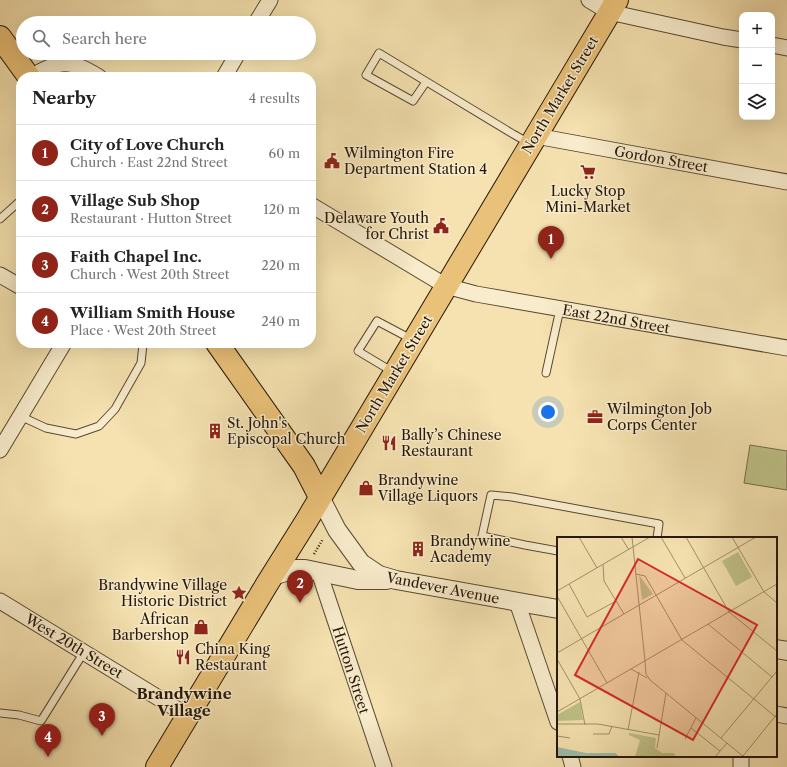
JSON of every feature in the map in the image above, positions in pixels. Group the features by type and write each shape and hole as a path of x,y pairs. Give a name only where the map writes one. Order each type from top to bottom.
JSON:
{"main road":[{"name":"North Market Street","path":"157,767 613,6"},
{"path":"0,37 16,58"},
{"path":"17,60 26,72"},
{"path":"221,348 304,466 320,497"}],"street":[{"path":"260,16 270,0"},
{"path":"589,0 723,37 739,40"},
{"path":"775,46 787,48"},
{"path":"227,72 234,60"},
{"path":"40,72 49,67 61,64 71,64 90,72"},
{"name":"Gordon Street","path":"533,140 787,182"},
{"name":"East 22nd Street","path":"316,208 446,286 476,294 787,348"},
{"path":"0,276 16,284"},
{"path":"0,450 61,348"},
{"name":"Vandever Avenue","path":"320,497 337,530 361,562 379,575 396,580 557,609"},
{"path":"272,576 296,569 305,569 358,580 396,580"},
{"name":"Hutton Street","path":"319,572 384,767"},
{"name":"West 20th Street","path":"0,601 188,716"},
{"path":"517,602 557,719"},
{"path":"777,649 787,651"},
{"path":"777,714 787,716"},
{"path":"570,757 573,767"},
{"path":"741,757 742,767"}],"lane":[{"path":"426,82 413,101 366,75 379,53 426,82 533,140"},
{"path":"0,219 16,205"},
{"path":"546,373 560,309"},
{"path":"394,373 358,351 377,321 413,340"},
{"path":"20,416 46,428 76,434 99,426 115,409 141,363 143,348"},
{"path":"557,550 482,536 491,495 512,497 659,524 657,537"},
{"path":"0,713 19,715 41,721 84,652"}],"path":[{"path":"314,555 324,536"}],"green space":[{"path":"750,445 787,451 787,490 744,483"}],"place":[{"name":"Wilmington Fire Department Station 4","path":"332,161"},
{"name":"Lucky Stop Mini-Market","path":"588,172"},
{"name":"Delaware Youth for Christ","path":"441,226"},
{"name":"City of Love Church","path":"551,259"},
{"name":"Wilmington Job Corps Center","path":"595,417"},
{"name":"St. John's Episcopal Church","path":"215,431"},
{"name":"Bally’s Chinese Restaurant","path":"389,443"},
{"name":"Brandywine Village Liquors","path":"366,488"},
{"name":"Brandywine Academy","path":"418,549"},
{"name":"Brandywine Village Historic District","path":"239,593"},
{"name":"Village Sub Shop","path":"300,603"},
{"name":"African Barbershop","path":"201,627"},
{"name":"China King Restaurant","path":"183,657"},
{"name":"Faith Chapel Inc.","path":"102,736"},
{"name":"William Smith House","path":"48,757"}],"district":[{"name":"Brandywine Village","path":"184,702"}]}
